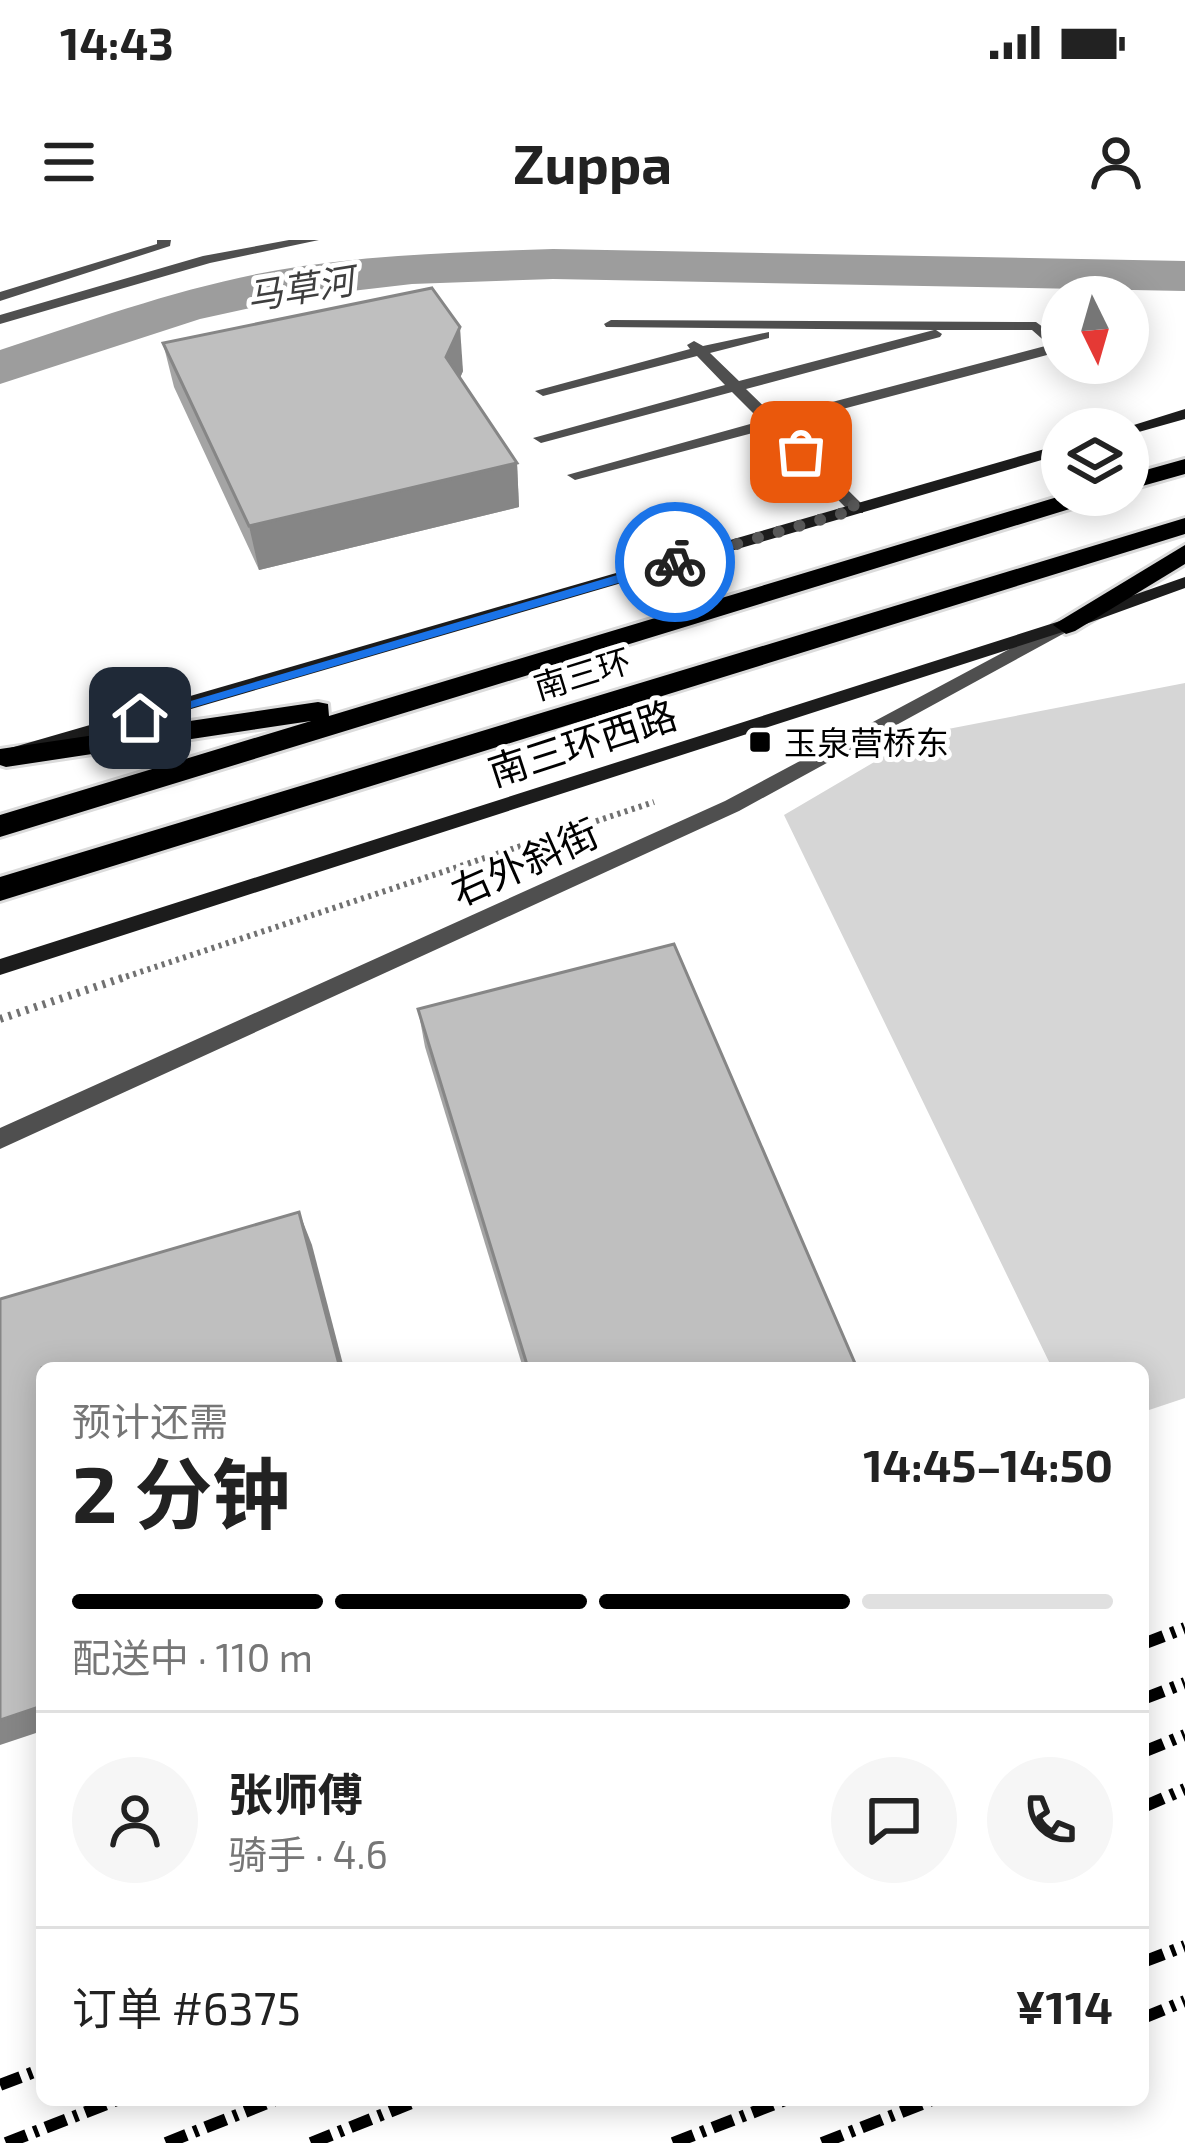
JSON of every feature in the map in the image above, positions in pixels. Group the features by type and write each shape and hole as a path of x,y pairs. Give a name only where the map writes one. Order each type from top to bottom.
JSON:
{"highway":[{"path":"1149,477 1185,466"},
{"name":"南三环","path":"0,826 1041,510"},
{"name":"南三环","path":"0,889 1185,526"},
{"path":"1066,625 1185,554"},
{"path":"3,758 440,694"}],"street":[{"path":"0,297 163,246 164,240"},
{"path":"0,320 208,260 312,240"},
{"path":"575,476 1060,347 1036,326 611,324"},
{"path":"674,325 857,509"},
{"path":"543,391 801,325"},
{"path":"541,438 967,326"},
{"path":"1149,424 1185,414"},
{"path":"3,758 1041,455"},
{"name":"南三环西路","path":"0,967 1066,625 1185,582"},
{"name":"右外斜街","path":"0,1138 732,806 1066,625"}],"path":[{"path":"0,1018 660,800"}],"shaded area":[{"path":"1185,683 1185,1398 1149,1410 1149,1362 1049,1362 784,815 922,734"}],"building":[{"path":"432,288 460,327 446,357 517,463 249,526 163,343"},
{"path":"674,944 854,1362 526,1362 418,1009"},
{"path":"299,1212 338,1362 36,1362 36,1708 0,1720 0,1299"}],"waterway":[{"name":"马草河","path":"0,368 187,306 300,282 412,269 553,264 1185,276"}],"railway":[{"path":"1149,1642 1185,1628"},
{"path":"1149,1697 1185,1683"},
{"path":"1149,1750 1185,1735"},
{"path":"1149,1804 1185,1789"},
{"path":"1149,1960 1185,1946"},
{"path":"1149,2016 1185,2001"},
{"path":"0,2085 36,2071"},
{"path":"6,2143 102,2106"},
{"path":"166,2143 260,2106"},
{"path":"311,2143 404,2106"},
{"path":"673,2143 769,2106"},
{"path":"822,2143 917,2106"}],"way so far":[{"path":"675,562 857,509 801,452"}],"place":[{"name":"玉泉营桥东","path":"760,742"}],"route":[{"path":"140,718 675,562"}]}
